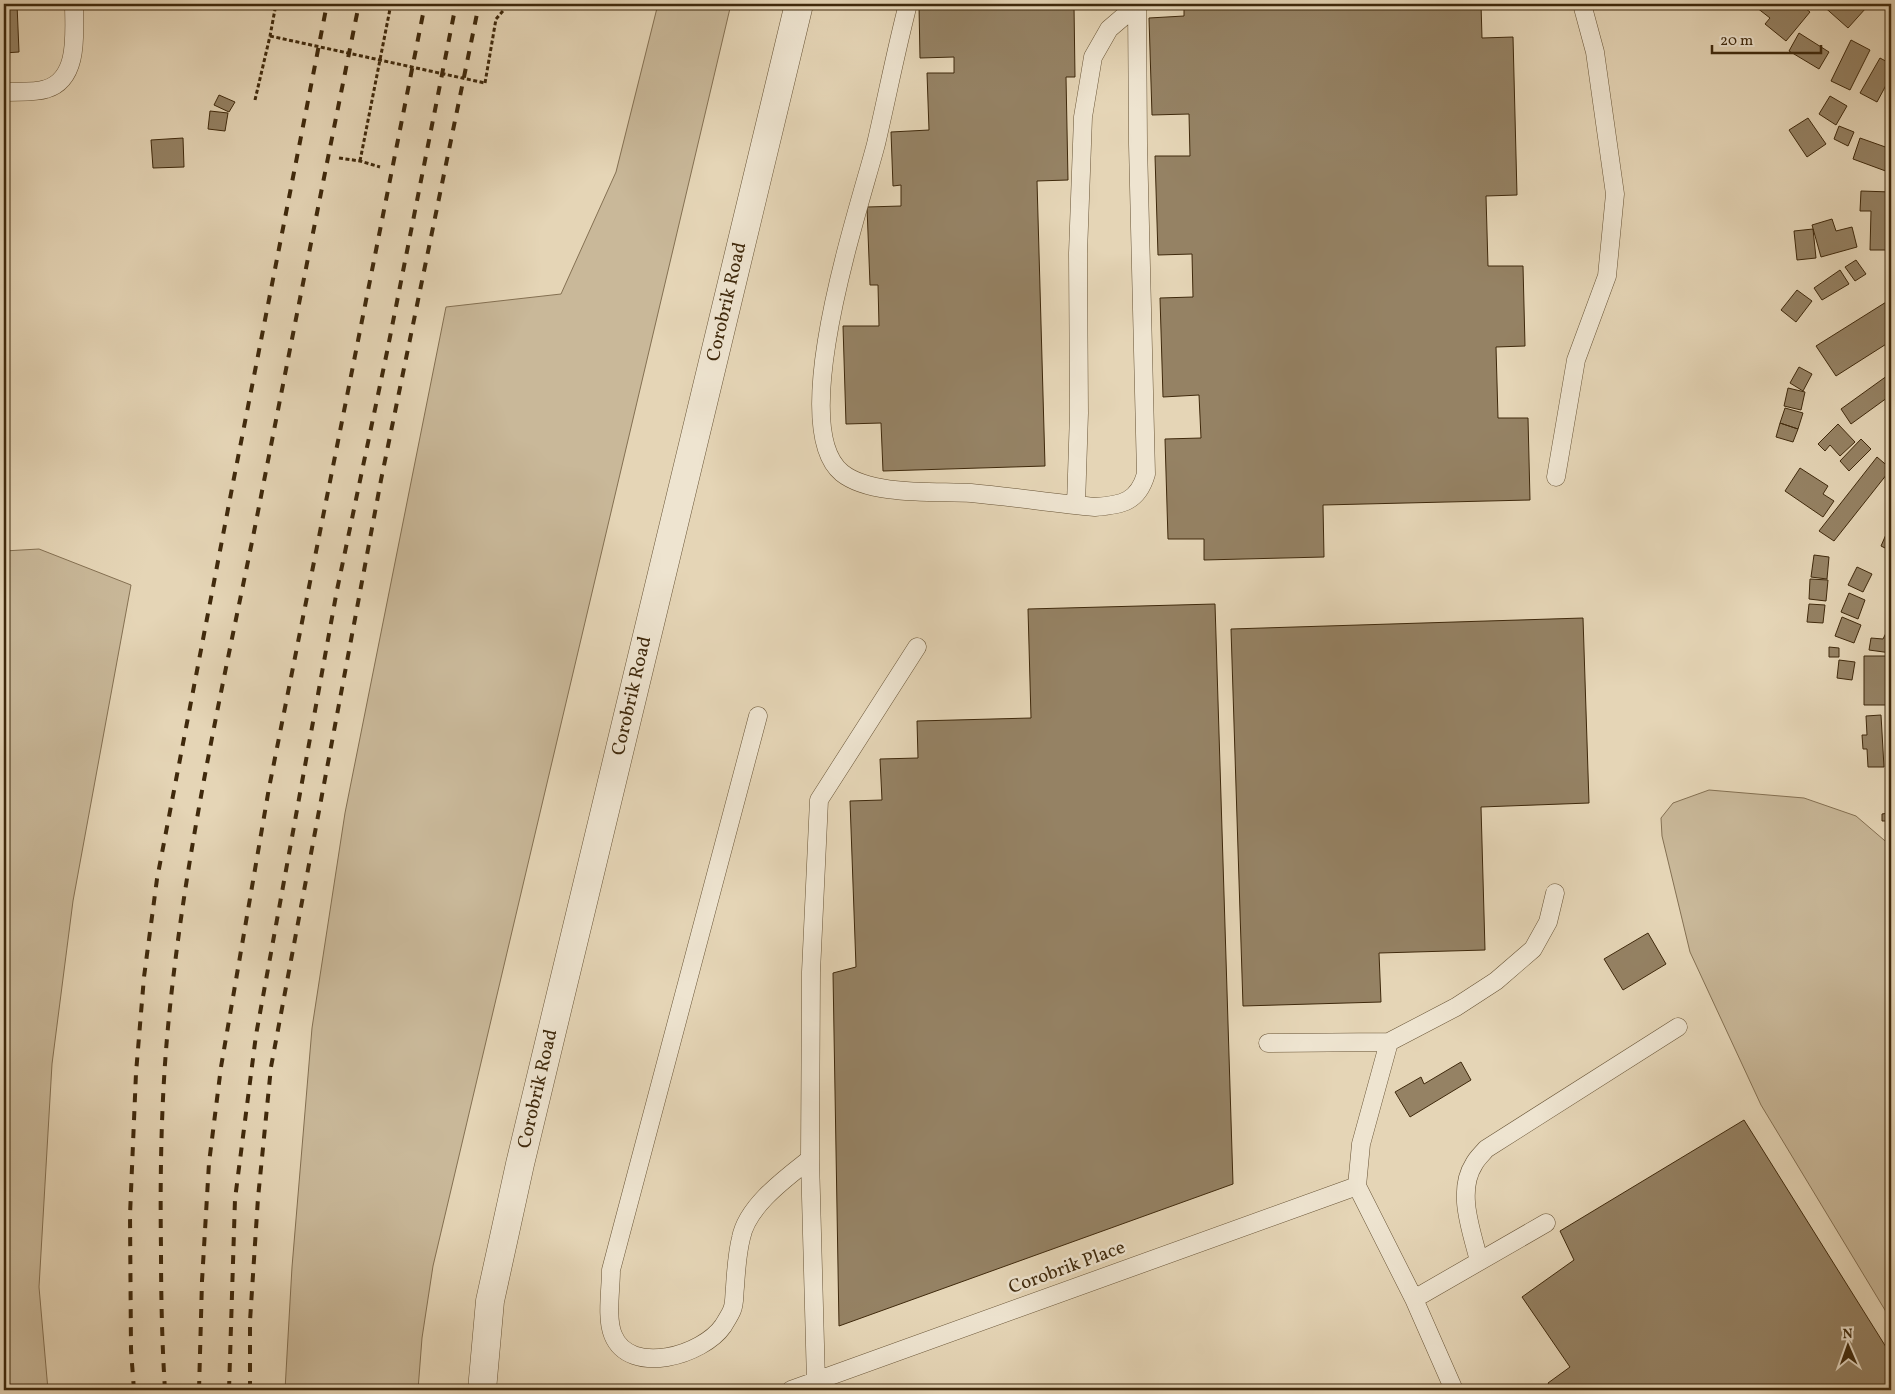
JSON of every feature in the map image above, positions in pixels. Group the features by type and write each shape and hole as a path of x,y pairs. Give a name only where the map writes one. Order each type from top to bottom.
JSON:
{"street":[{"name":"Corobrik Road","path":"482,1390 490,1300 520,1164 799,4"}],"lane":[{"path":"4,92 44,90 54,86 64,77 73,59 74,4"},
{"path":"908,4 876,144 852,227 827,333 821,417 832,460 842,473 860,482 886,489 972,494 1095,507 1114,506 1128,501 1137,494 1143,485 1146,474 1138,144 1137,4"},
{"path":"1076,505 1079,413 1078,252 1083,117 1093,58 1109,29 1137,4"},
{"path":"1556,477 1576,360 1607,276 1615,194 1595,52 1582,4"},
{"path":"816,1382 810,1159 811,972 819,800 917,647"},
{"path":"758,716 611,1270 610,1326 613,1336 627,1353 647,1359 678,1355 701,1347 714,1338 733,1309 741,1236 748,1221 774,1188 810,1159"},
{"path":"1268,1043 1390,1042 1472,997 1496,981 1533,949 1548,922 1555,893"},
{"path":"1479,1261 1468,1218 1466,1201 1467,1179 1473,1164 1486,1149 1678,1027"},
{"path":"1390,1042 1361,1144 1357,1186 1414,1299 1454,1390"},
{"name":"Corobrik Place","path":"791,1390 1357,1186"},
{"path":"1414,1299 1546,1223"}],"path":[{"path":"255,100 276,4"},
{"path":"360,160 391,4"},
{"path":"270,36 485,83 496,20 509,4"},
{"path":"339,158 360,160 380,167"}],"shaded area":[{"path":"658,4 731,4 433,1266 422,1338 418,1390 285,1390 292,1267 312,1028 345,813 446,307 561,294 616,172"},
{"path":"39,549 131,585 73,901 52,1064 39,1287 48,1390 4,1390 4,551"},
{"path":"1709,790 1804,798 1856,816 1891,846 1891,1320 1761,1105 1690,952 1662,836 1661,818 1673,803"}],"building":[{"path":"4,4 17,4 19,52 4,53"},
{"path":"1104,4 1074,6 1075,77 1066,77 1068,180 1037,181 1045,466 883,471 881,423 846,424 843,326 879,326 878,285 870,285 867,207 901,206 901,185 893,186 891,132 929,130 927,73 954,73 954,57 920,58 919,6"},
{"path":"1184,4 1481,4 1482,38 1513,37 1517,195 1486,196 1488,266 1523,266 1525,346 1496,347 1498,418 1528,418 1530,500 1323,505 1324,557 1204,560 1204,539 1168,539 1165,439 1201,438 1199,395 1163,397 1160,298 1193,297 1192,254 1158,255 1155,156 1190,156 1189,114 1152,115 1149,18 1184,16"},
{"path":"1752,4 1800,4 1810,12 1786,41 1765,24 1770,18"},
{"path":"1821,4 1861,4 1866,8 1848,28"},
{"path":"1799,33 1829,52 1819,69 1789,51"},
{"path":"1851,40 1870,50 1850,90 1831,81"},
{"path":"1880,58 1891,64 1891,76 1877,102 1860,93"},
{"path":"1891,93 1891,104 1886,101"},
{"path":"219,95 235,102 229,112 214,105"},
{"path":"1830,96 1847,106 1836,125 1819,114"},
{"path":"210,111 228,113 225,131 208,129"},
{"path":"1808,118 1826,144 1807,157 1789,130"},
{"path":"1839,126 1854,132 1848,146 1834,139"},
{"path":"183,138 184,167 153,168 151,140"},
{"path":"1860,138 1891,149 1891,173 1853,159"},
{"path":"1861,191 1891,192 1891,250 1870,250 1871,211 1860,211"},
{"path":"1832,219 1836,231 1852,227 1857,247 1821,257 1812,225"},
{"path":"1813,229 1816,258 1797,260 1794,231"},
{"path":"1856,260 1866,274 1855,281 1845,267"},
{"path":"1840,270 1849,284 1822,300 1814,288"},
{"path":"1797,290 1812,301 1796,322 1781,310"},
{"path":"1891,299 1891,341 1836,376 1816,346"},
{"path":"1799,367 1812,374 1803,391 1790,383"},
{"path":"1891,373 1891,395 1851,424 1841,409"},
{"path":"1788,388 1805,392 1801,410 1784,406"},
{"path":"1785,408 1803,413 1798,429 1780,423"},
{"path":"1891,417 1891,427 1886,420"},
{"path":"1780,423 1798,429 1793,442 1776,437"},
{"path":"1838,424 1855,442 1840,456 1830,445 1825,451 1818,444"},
{"path":"1861,439 1871,449 1849,471 1840,461"},
{"path":"1877,457 1891,469 1834,541 1819,531"},
{"path":"1800,468 1828,486 1823,494 1834,501 1823,517 1785,491"},
{"path":"1891,523 1891,551 1881,546"},
{"path":"1814,555 1829,557 1827,579 1811,577"},
{"path":"1857,567 1872,574 1863,592 1848,585"},
{"path":"1810,579 1828,580 1826,601 1809,599"},
{"path":"1849,593 1865,600 1858,619 1841,612"},
{"path":"1215,604 1233,1184 839,1326 833,973 856,967 850,801 882,800 880,759 918,758 917,721 1031,718 1028,609"},
{"path":"1809,604 1825,605 1823,623 1807,622"},
{"path":"1842,617 1861,625 1854,643 1835,636"},
{"path":"1583,618 1589,803 1481,807 1485,950 1379,953 1381,1002 1243,1006 1231,629"},
{"path":"1891,623 1891,653 1869,650 1871,638 1883,639"},
{"path":"1829,647 1839,648 1839,657 1829,657"},
{"path":"1864,656 1891,656 1891,705 1864,705"},
{"path":"1839,660 1855,662 1852,680 1837,678"},
{"path":"1881,715 1884,767 1868,767 1867,749 1863,749 1862,735 1867,735 1866,716"},
{"path":"1888,813 1889,821 1882,821 1882,814"},
{"path":"1648,933 1666,964 1623,990 1604,959"},
{"path":"1461,1062 1471,1080 1410,1117 1395,1092 1421,1077 1424,1084"},
{"path":"1744,1120 1891,1355 1891,1390 1552,1390 1548,1383 1570,1367 1522,1297 1574,1260 1560,1231"}],"railway":[{"path":"134,1390 131,1350 130,1215 136,1073 144,977 157,879 327,4"},
{"path":"165,1390 161,1284 162,1117 167,1038 182,912 215,723 359,4"},
{"path":"199,1390 202,1281 209,1163 221,1067 269,788 425,4"},
{"path":"229,1390 235,1199 256,1035 337,590 387,352 456,4"},
{"path":"250,1390 250,1321 258,1198 271,1067 381,480 479,4"}]}
